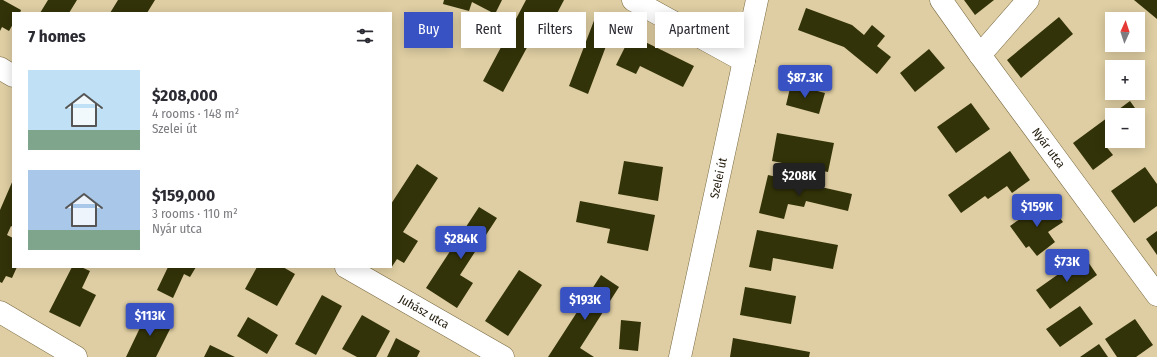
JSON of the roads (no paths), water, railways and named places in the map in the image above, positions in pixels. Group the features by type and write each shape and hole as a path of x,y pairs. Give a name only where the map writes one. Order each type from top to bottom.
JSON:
{"street":[{"path":"633,0 744,61"},
{"name":"Szelei út","path":"680,357 757,0"},
{"name":"Nyár utca","path":"941,0 980,56 1157,295"},
{"path":"980,56 1028,0"},
{"path":"0,68 12,75"},
{"name":"Juhász utca","path":"348,268 503,357"},
{"path":"0,312 76,357"}]}
